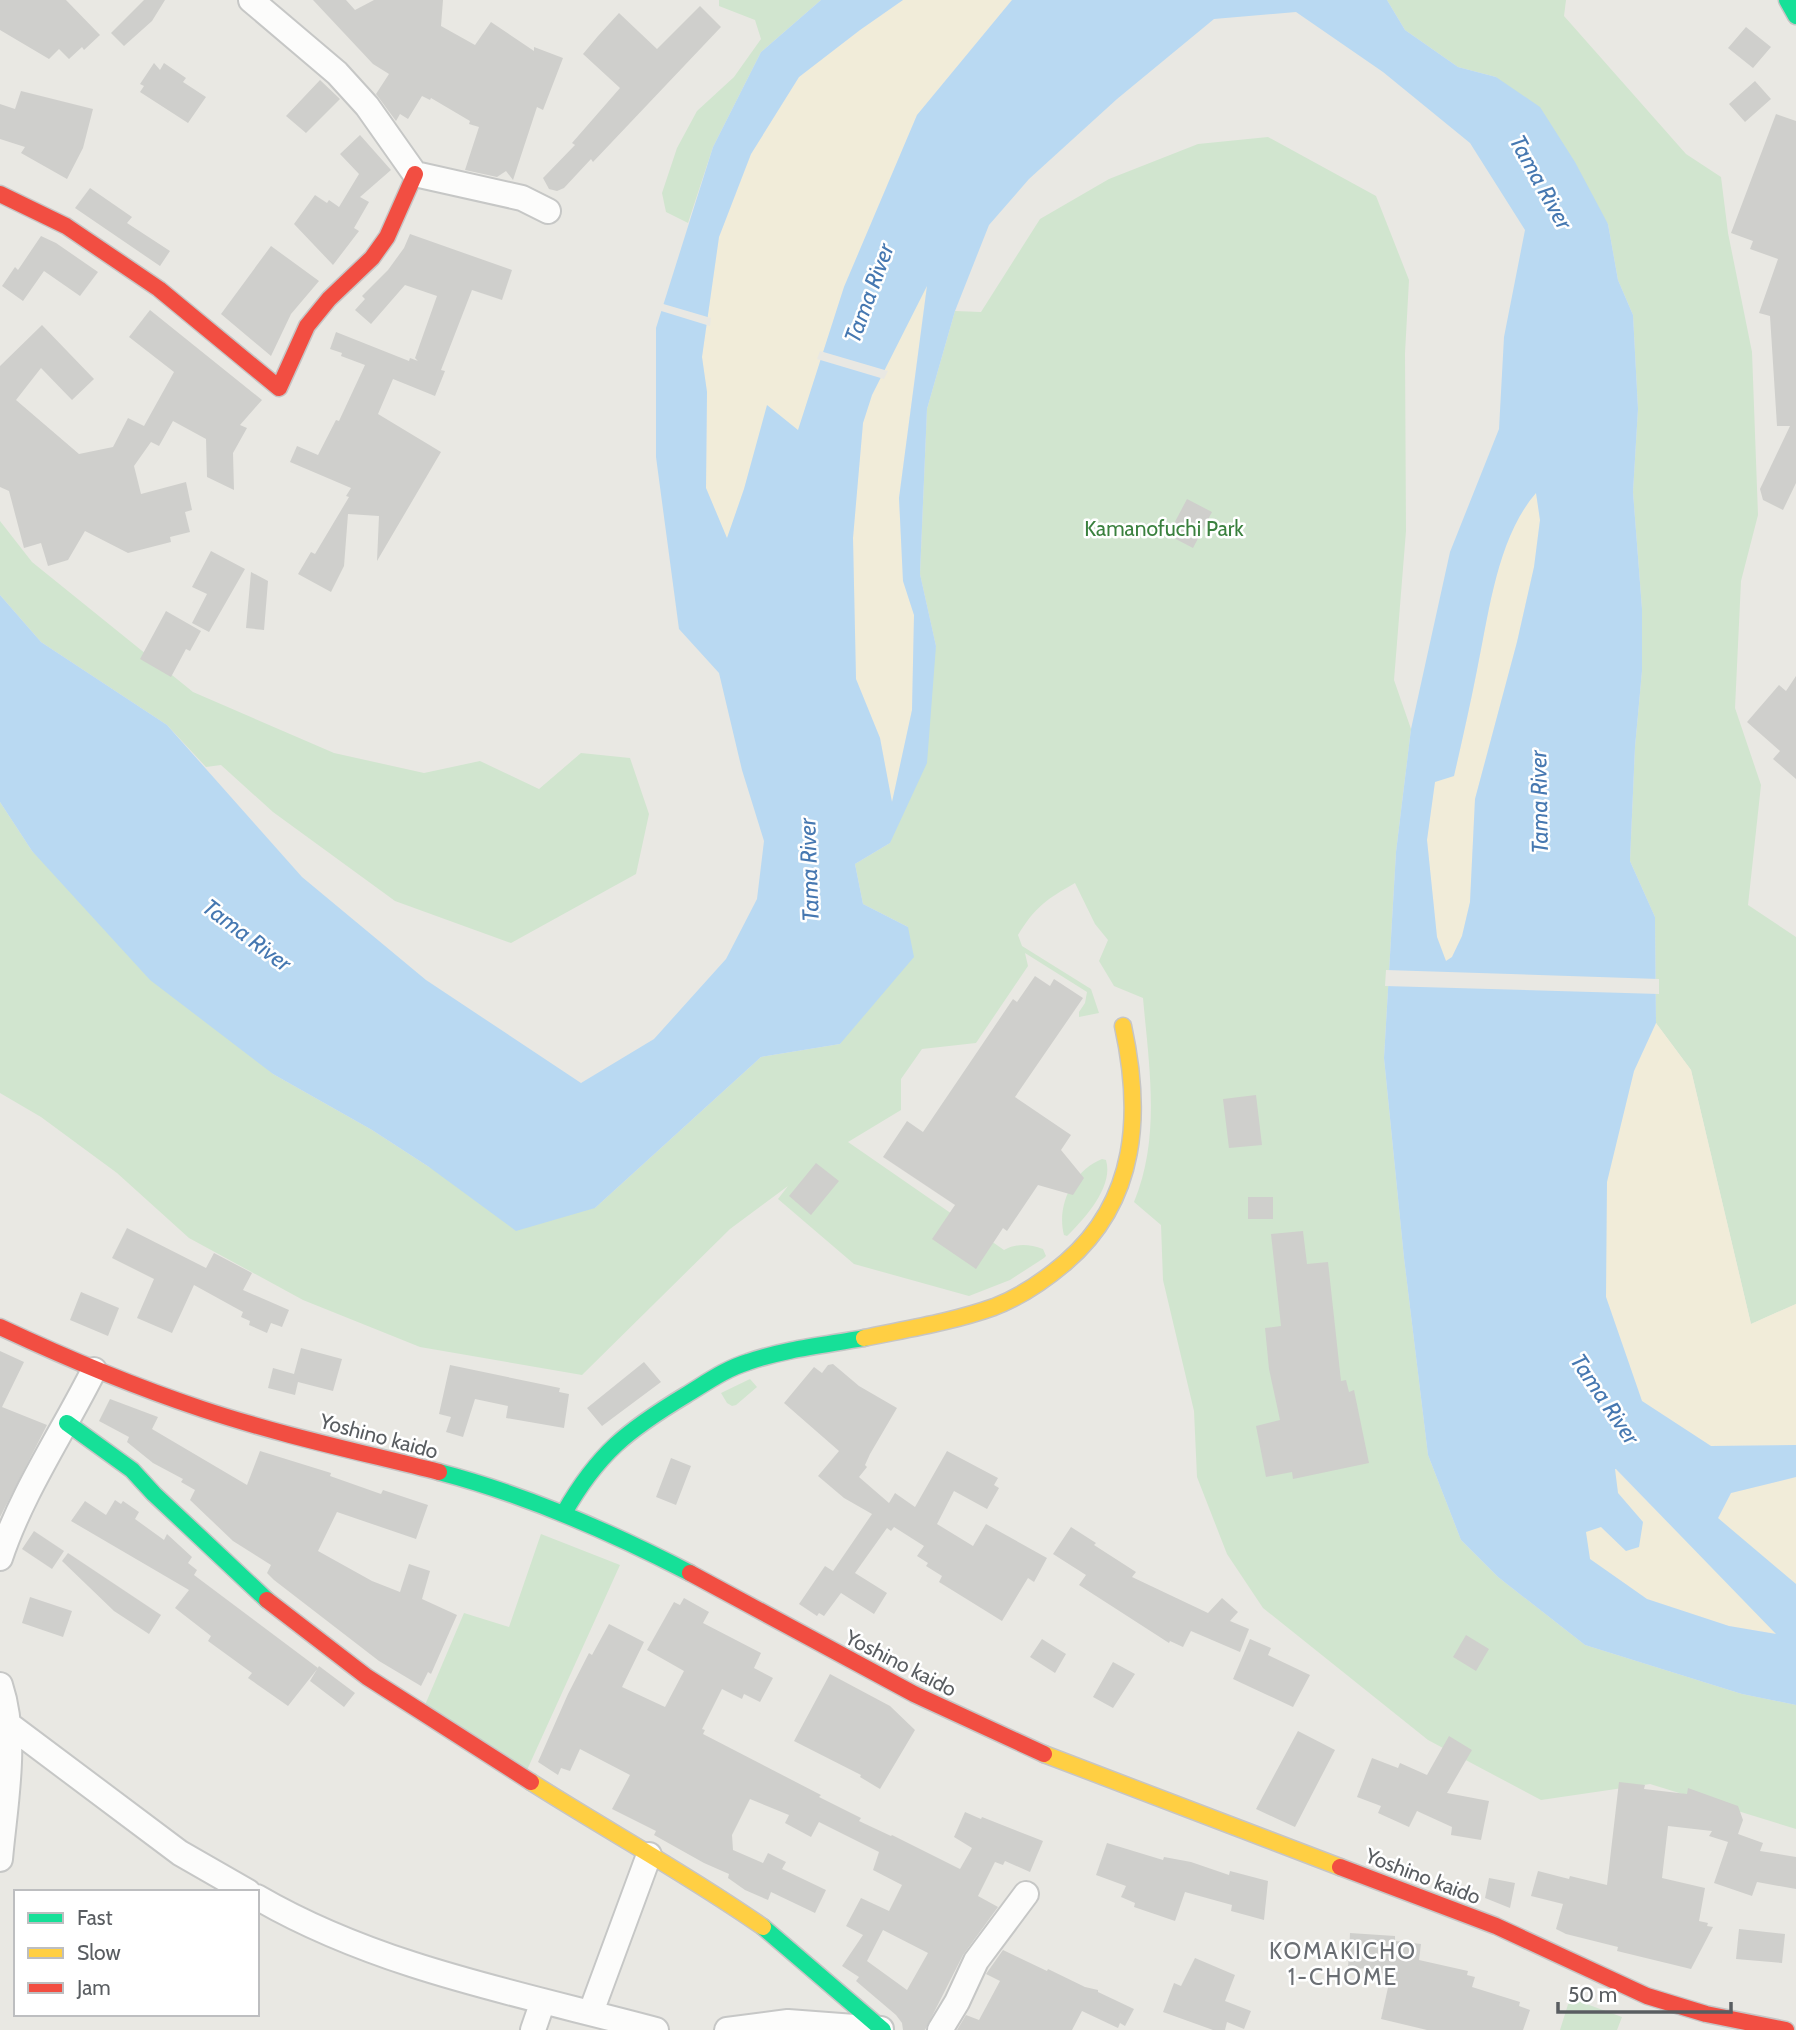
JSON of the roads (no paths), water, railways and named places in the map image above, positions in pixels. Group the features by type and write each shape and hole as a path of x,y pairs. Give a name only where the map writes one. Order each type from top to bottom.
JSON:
{"main road":[{"path":"1787,0 1796,16"},
{"path":"0,194 66,226 149,282 279,388 311,320 372,258 387,237 415,174"},
{"path":"564,1513 589,1470 617,1439 639,1422 725,1371 774,1354 975,1313 1022,1294 1066,1262 1102,1223 1121,1186 1133,1083 1123,1026"},
{"name":"Yoshino kaido","path":"0,1327 94,1370 236,1420 455,1478 564,1513 674,1565 918,1696 1011,1740 1101,1777 1499,1928 1630,1988 1723,2018 1786,2030"},
{"path":"67,1423 132,1470 261,1595 366,1677 649,1855 713,1892 763,1927 882,2029"}],"street":[{"path":"251,0 337,73 367,106 415,174 522,198 548,211"},
{"path":"0,1558 6,1539 40,1471 94,1370"},
{"path":"0,1685 6,1702 8,1724 7,1777 0,1859"},
{"path":"8,1724 180,1853 244,1890"},
{"path":"591,2012 649,1855"},
{"path":"940,2030 957,2002 976,1961 1026,1894"},
{"path":"259,1898 286,1914 378,1952 489,1987 656,2030"},
{"path":"533,2030 543,2001"},
{"path":"727,2030 788,2022 882,2029"}],"water":[{"name":"Tama River","path":"821,0 903,0 799,77 751,154 719,237 702,357 707,392 706,488 727,538 744,489 767,405 798,430 844,287 917,115 1012,0 1387,0 1405,30 1458,67 1496,77 1540,107 1575,162 1608,224 1618,280 1633,315 1638,409 1633,492 1642,609 1642,671 1635,747 1630,861 1655,917 1656,1023 1634,1071 1607,1182 1606,1297 1642,1401 1711,1446 1796,1445 1796,1477 1731,1493 1718,1518 1796,1584 1796,1705 1742,1694 1585,1645 1498,1577 1461,1540 1428,1455 1404,1258 1384,1058 1396,852 1411,729 1450,552 1499,429 1504,337 1525,230 1470,143 1383,72 1296,12 1214,19 1117,99 1029,179 989,225 955,311 927,409 920,574 936,646 927,763 890,843 855,864 863,904 908,927 914,957 840,1044 761,1057 595,1208 516,1231 429,1167 372,1130 273,1074 150,980 32,851 0,802 0,595 41,642 167,725 302,877 426,980 581,1083 654,1039 726,959 757,899 764,841 742,770 719,673 679,629 656,457 656,328 713,147 761,52","holes":["927,286 899,498 903,581 914,615 912,710 892,802 880,738 856,679 853,538 863,423 872,395","1536,493 1540,520 1534,567 1475,799 1470,902 1462,936 1452,957 1446,961 1437,937 1427,840 1435,782 1454,776 1496,577 1503,554 1523,511","1615,1469 1776,1634 1729,1626 1647,1599 1590,1559 1586,1532 1601,1527 1626,1551 1639,1547 1643,1522 1618,1493"]}],"district":[{"name":"KOMAKICHO 1-CHOME","path":"1343,1964"}],"park label":[{"name":"Kamanofuchi Park","path":"1164,528"}]}
